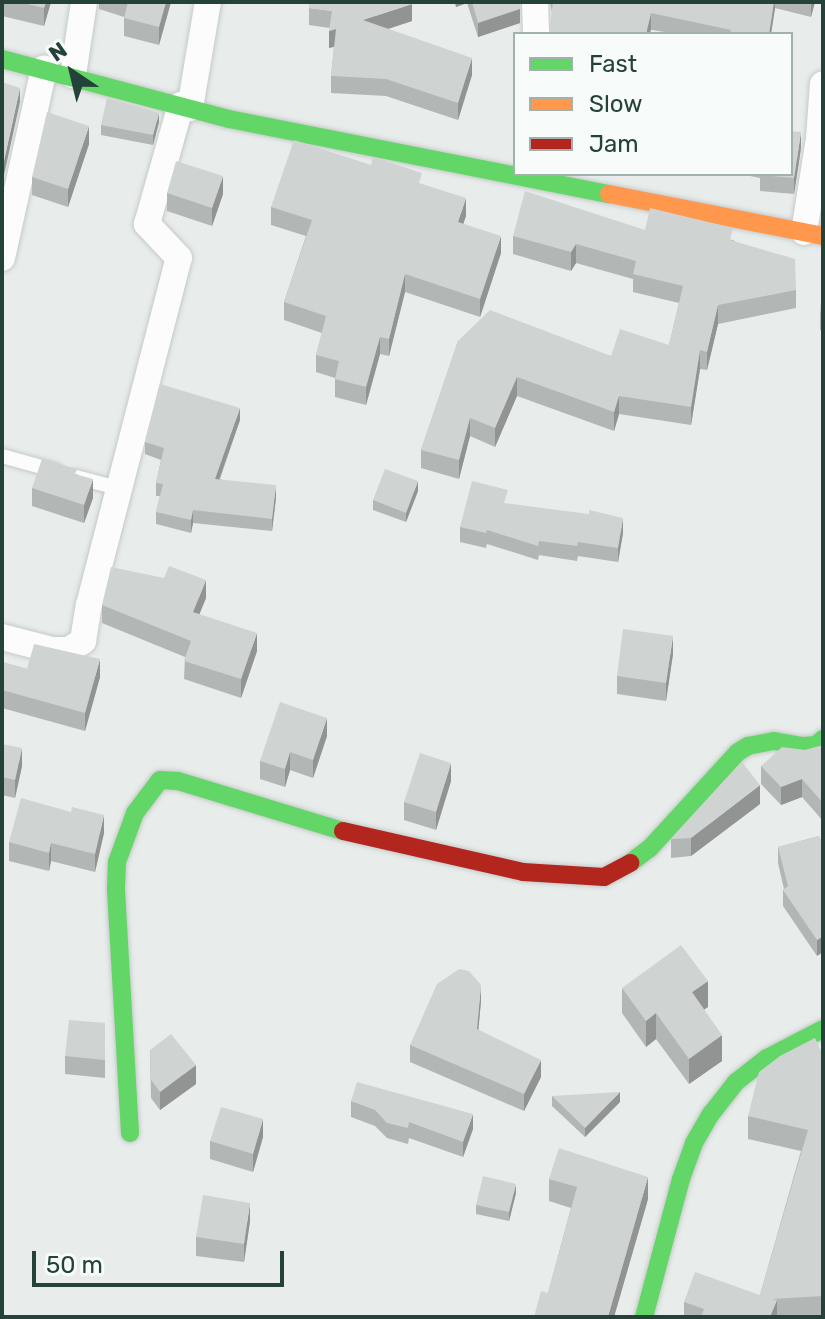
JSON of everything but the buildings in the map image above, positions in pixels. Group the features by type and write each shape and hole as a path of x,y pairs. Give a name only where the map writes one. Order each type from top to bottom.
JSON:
{"street":[{"path":"73,75 84,2"},
{"path":"2,637 52,650 69,650 83,641 89,605 179,258 147,224 186,107 208,2"},
{"path":"535,2 536,32"},
{"path":"2,59 73,75 186,107 513,175"},
{"path":"2,258 44,69"},
{"path":"519,176 813,234 823,84"},
{"path":"130,1133 117,862 135,813 160,780 178,781 373,840 523,872 604,877 620,871 650,848 738,752 748,746 774,741 816,745 823,739"},
{"path":"644,1317 681,1179 694,1143 711,1114 736,1082 767,1058 823,1029"}],"lane":[{"path":"2,456 121,489"}],"traffic: fast":[{"path":"2,59 229,119 513,175"},
{"path":"518,176 609,194"},
{"path":"630,863 650,848 738,752 748,746 774,741 803,746 816,745 823,739"},
{"path":"130,1133 116,888 117,862 135,813 160,780 178,781 343,831"},
{"path":"644,1317 681,1179 694,1143 711,1114 736,1082 767,1058 823,1029"}],"traffic: slow":[{"path":"609,194 823,236"}],"traffic: jam":[{"path":"343,831 523,872 604,877 630,863"}]}
